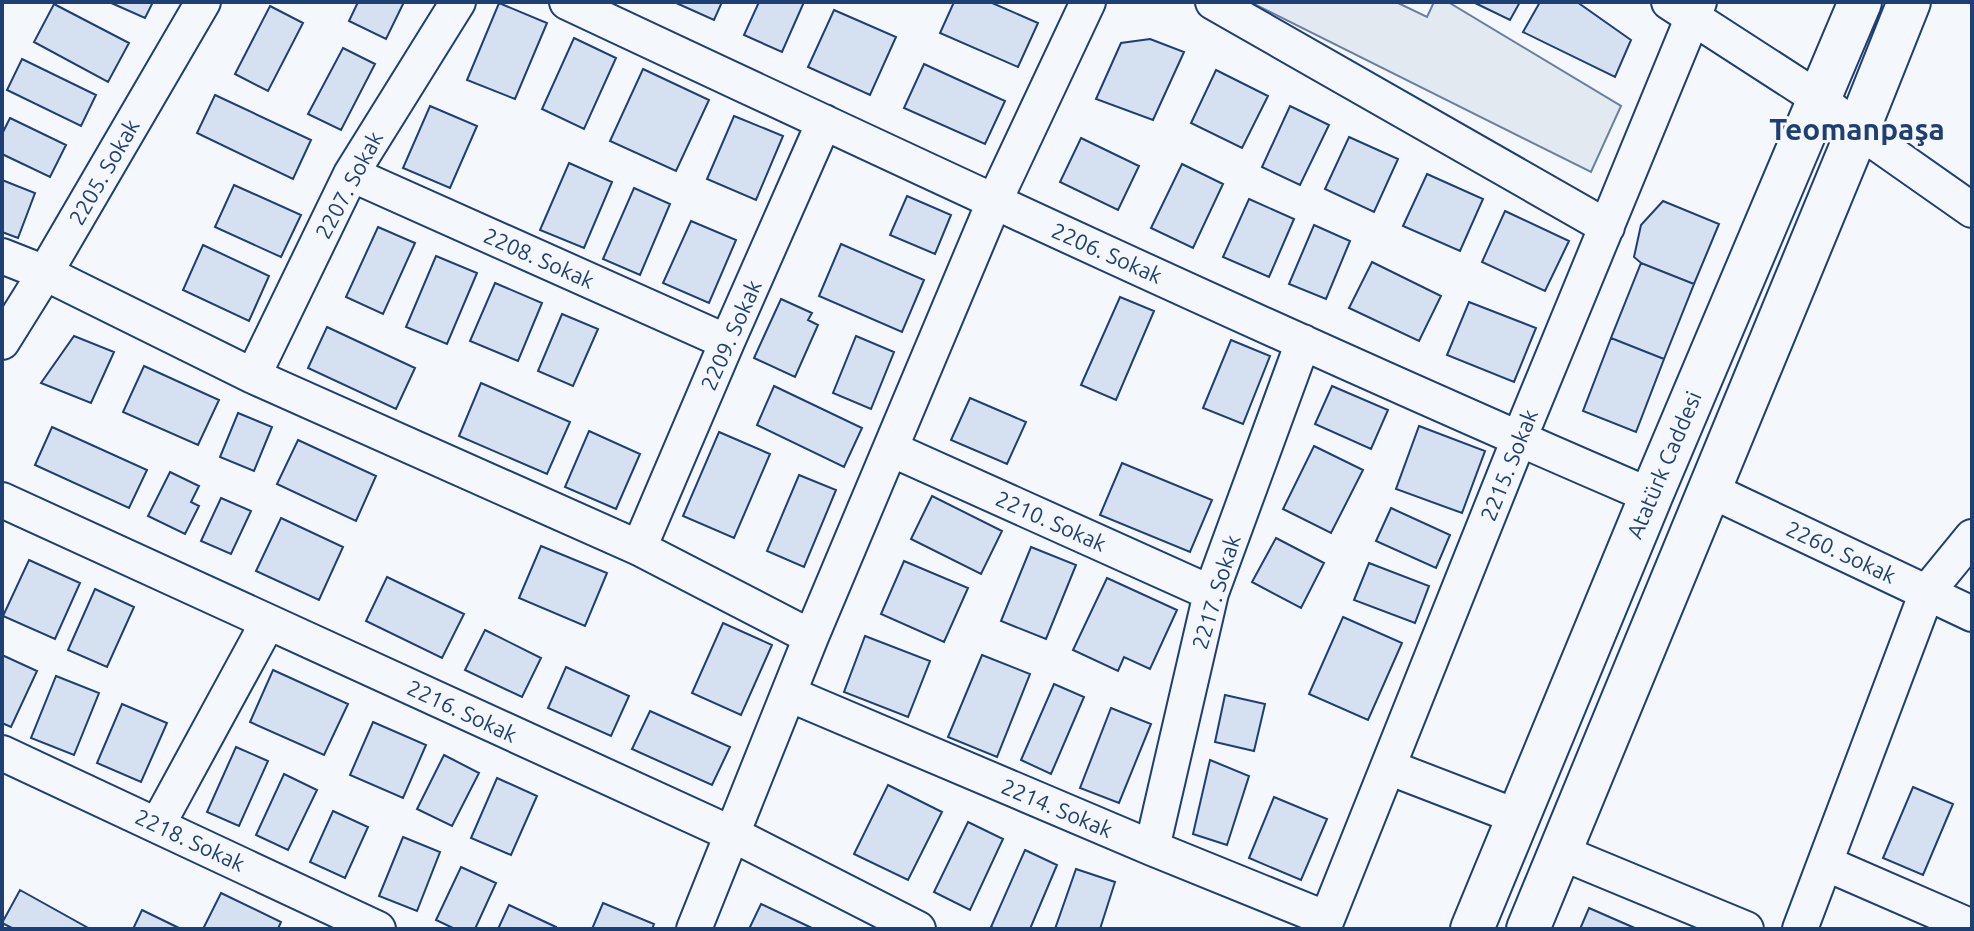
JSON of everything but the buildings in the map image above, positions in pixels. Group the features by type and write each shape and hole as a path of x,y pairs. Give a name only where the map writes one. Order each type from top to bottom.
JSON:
{"main road":[{"name":"Atatürk Caddesi","path":"1472,929 1860,2"},
{"path":"1528,929 1909,2"}],"street":[{"name":"2205. Sokak","path":"2,342 203,2"},
{"name":"2207. Sokak","path":"253,376 351,174 458,2"},
{"name":"2206. Sokak","path":"567,2 994,202 1651,496"},
{"path":"694,929 811,637 994,202 1088,2"},
{"path":"1213,2 1607,227"},
{"path":"1687,7 1972,210"},
{"name":"2215. Sokak","path":"1325,924 1607,227 1687,7"},
{"name":"2209. Sokak","path":"639,548 824,122"},
{"name":"2208. Sokak","path":"351,174 727,342"},
{"path":"2,256 45,273 253,376 639,548 811,637"},
{"name":"2217. Sokak","path":"1152,848 1211,593 1303,342"},
{"name":"2210. Sokak","path":"891,449 1211,593"},
{"name":"2260. Sokak","path":"1710,490 1972,614"},
{"name":"2216. Sokak","path":"2,500 732,834 918,929"},
{"path":"1800,929 1927,592 1972,537"},
{"path":"158,824 268,622"},
{"name":"2214. Sokak","path":"789,694 1325,924"},
{"name":"2218. Sokak","path":"2,753 158,824 335,920 378,929"},
{"path":"1388,767 1518,817"},
{"path":"1560,852 1746,929"},
{"path":"1825,863 1972,927"}],"shaded area":[{"path":"1250,2 1396,2 1427,17 1434,2 1448,2 1621,106 1591,172"}],"district":[{"name":"Teomanpaşa","path":"1857,130"}]}
